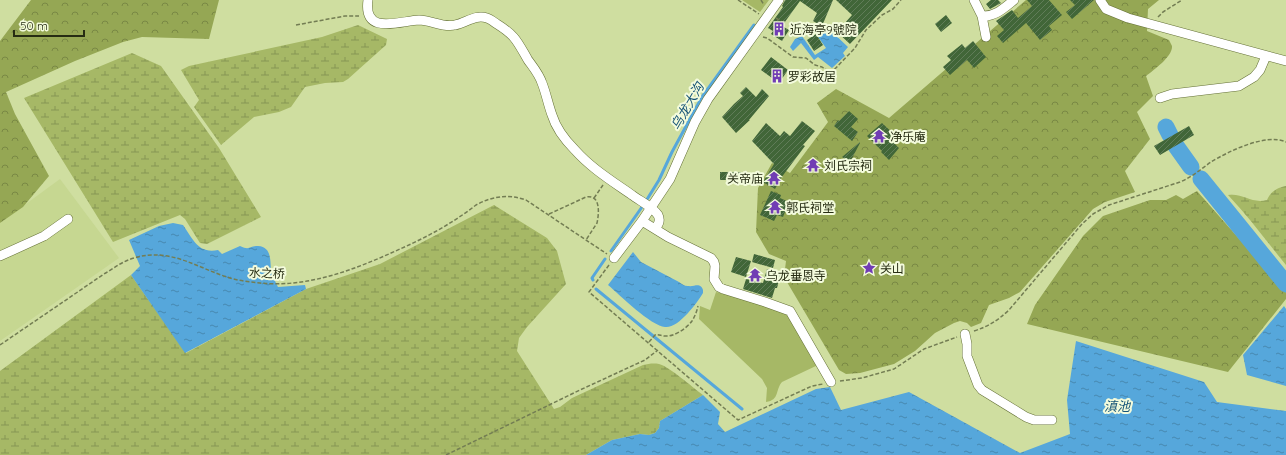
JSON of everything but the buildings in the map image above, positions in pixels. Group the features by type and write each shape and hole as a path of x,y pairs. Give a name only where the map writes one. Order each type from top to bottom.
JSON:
{"street":[{"path":"368,0 367,12 369,16 376,22 384,24 394,25 420,20 455,25 472,18 479,17 487,18 508,31 521,46 537,72 542,82 552,116 564,136 576,152 607,178 650,208 659,217 658,224 655,229"},
{"path":"614,258 642,221 670,179 695,122 708,99 779,0"},
{"path":"974,0 982,16 986,37"},
{"path":"982,16 990,16 995,14 1014,0"},
{"path":"1100,0 1106,9 1153,26 1286,61"},
{"path":"1160,98 1172,94 1240,86 1254,77 1260,70 1266,56"},
{"path":"0,256 44,236 68,219"},
{"path":"642,221 668,237 711,258 715,266 714,279 716,284 722,289 790,311 831,382"},
{"path":"965,334 967,356 978,385 982,390 1026,417 1034,420 1052,420"}],"path":[{"path":"738,0 759,14"},
{"path":"755,32 793,57 806,58 815,65 822,67 831,73 855,48 866,30 901,0"},
{"path":"1153,26 1155,20 1163,12 1182,0"},
{"path":"296,25 345,16 369,16"},
{"path":"614,258 589,292 738,420 812,386 862,378 894,369 924,349 990,326 999,320 1009,310 1082,224 1101,209 1180,182 1191,177 1211,162 1254,142 1264,139 1275,139 1286,142"},
{"path":"594,198 607,178"},
{"name":"水之桥","path":"0,345 118,265 140,256 153,255 179,258 229,278 243,281 271,284 294,283 335,275 376,260 436,232 476,205 488,199 506,196 526,200 614,258"},
{"path":"548,214 586,197 590,196 594,198 599,206 598,220 586,240"},
{"path":"648,342 655,335 659,334 665,336 679,332 691,323 698,306"},
{"path":"446,455 645,360 658,350"}],"shaded area":[{"path":"60,179 119,258 0,341 0,223"}],"green space":[{"path":"31,0 219,0 209,39 142,37 123,42 75,61 6,92 15,114 49,176 23,207 0,223 0,41"},
{"path":"742,0 769,0 760,12"},
{"path":"1026,0 1159,0 1148,9 1147,31 1169,40 1172,46 1166,58 1158,67 1146,76 1153,96 1137,112 1150,139 1125,171 1135,192 1105,202 1093,209 1020,292 1009,298 989,305 981,323 971,327 967,323 960,321 954,323 935,333 915,351 894,364 860,373 846,374 839,370 784,277 786,261 769,254 756,232 758,188 772,163 790,173 828,122 817,103 836,89 889,118"},
{"path":"358,25 387,39 386,45 348,79 343,82 325,83 305,87 291,107 279,112 254,117 221,145 194,107 199,100 181,70 189,66 322,37"},
{"path":"132,53 161,66 219,148 261,217 207,244 200,243 185,219 180,215 113,242 24,98"},
{"path":"1286,186 1286,265 1228,195 1261,201 1267,200 1270,194 1275,190"},
{"path":"1197,191 1286,292 1286,299 1228,372 1027,324 1035,305 1083,236 1103,216 1150,200 1166,200 1176,195 1183,199"},
{"path":"494,205 547,238 557,251 566,284 527,327 519,338 517,351 554,409 560,407 572,398 643,365 651,364 659,364 664,366 703,395 660,421 659,428 655,433 649,435 640,434 612,440 586,455 0,455 0,371 131,275 186,353 306,289 380,264"},
{"path":"716,292 785,310 818,365 782,382 775,397 766,402 767,388 762,379 699,319 700,306 710,310"}],"water":[{"path":"829,29 848,47 843,53 845,56 832,68 818,57 814,60 801,43 793,51 790,47 795,39 802,36 815,55 826,48 818,37"},
{"path":"173,223 183,225 193,240 201,248 206,250 218,250 222,254 240,246 246,248 255,246 263,247 269,253 272,275 278,287 305,285 306,289 185,353 131,275 140,266 129,240 159,226"},
{"path":"633,252 641,262 683,285 699,285 702,288 703,293 696,303 676,324 670,327 665,327 652,321 608,285"},
{"path":"1284,306 1286,309 1286,386 1247,375 1243,355"},
{"name":"滇池","path":"1076,341 1204,382 1217,402 1286,411 1286,455 586,455 612,440 640,434 649,435 655,433 659,428 660,421 703,395 720,412 718,424 725,432 816,389 830,387 841,410 909,392 1020,453 1070,434 1067,400"}],"waterway":[{"name":"乌龙大沟","path":"646,201 659,180 672,152 702,97 754,25"},
{"path":"1166,127 1170,135"},
{"path":"1176,146 1191,167"},
{"path":"1201,179 1286,284"},
{"name":"乌龙大沟","path":"611,251 642,207"},
{"name":"乌龙大沟","path":"593,280 592,278 605,259"},
{"name":"乌龙大沟","path":"596,289 742,409"}],"place":[{"name":"近海亭9號院","path":"779,29"},
{"name":"罗彩故居","path":"777,76"},
{"name":"净乐庵","path":"879,136"},
{"name":"刘氏宗祠","path":"813,165"},
{"name":"关帝庙","path":"774,178"},
{"name":"郭氏祠堂","path":"775,207"},
{"name":"关山","path":"869,268"},
{"name":"乌龙垂恩寺","path":"755,275"}]}
